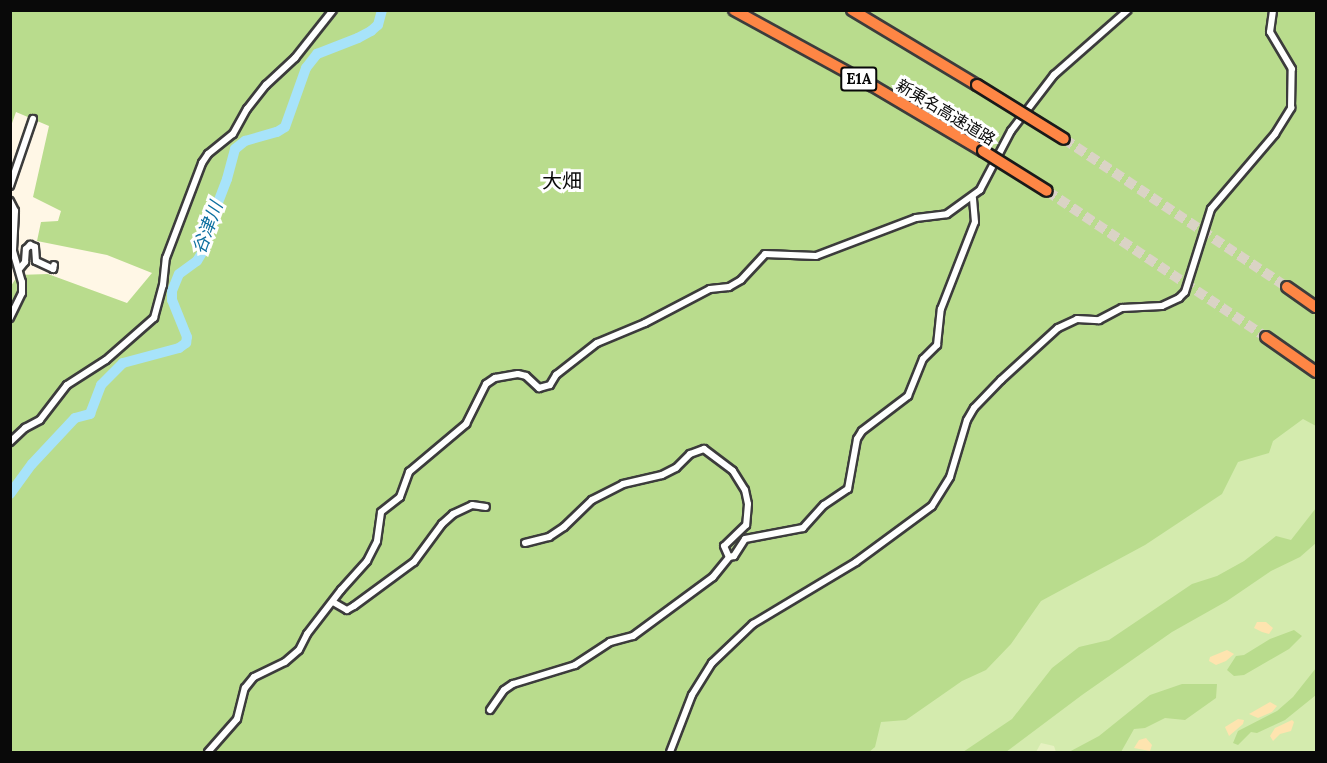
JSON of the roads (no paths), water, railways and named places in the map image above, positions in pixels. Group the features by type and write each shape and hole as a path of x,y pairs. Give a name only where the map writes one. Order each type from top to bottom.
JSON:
{"highway":[{"name":"新東名高速道路","path":"734,10 873,86 1047,191"},
{"path":"852,10 1064,140"},
{"path":"1287,287 1317,307"},
{"path":"1266,337 1317,372"}],"street":[{"path":"10,442 25,428 40,420 68,385 106,360 154,318 163,285 166,258 202,163 208,154 233,134 247,109 266,85 295,58 333,10"},
{"path":"208,753 237,719 244,688 254,678 285,662 299,650 308,634 373,552 381,512 400,497 409,472 466,424 486,384 495,378 518,374 526,376 539,387 550,385 556,375 597,344 645,323 710,289 729,287 741,280 765,254 816,256 916,218 947,214 956,206 974,198 1011,131 1054,75 1128,10"},
{"path":"670,753 692,695 712,663 753,624 856,562 932,506 950,477 962,433 974,408 1058,328 1077,319 1099,320 1122,308 1162,306 1179,298 1185,292 1211,209 1275,134 1291,108 1292,69 1270,32 1273,10"},
{"path":"10,186 33,119"},
{"path":"490,710 504,690 513,684 575,665 610,642 633,636 713,577 729,557 734,556 745,540 803,528 824,505 848,489 857,439 862,431 908,396 923,359 937,345 941,309 975,222 974,198"},
{"path":"10,201 15,211 13,251 20,268 22,293 10,318"},
{"path":"20,268 25,262 26,249 30,245 35,247 36,261 53,269 54,265"},
{"path":"525,543 549,537 564,527 592,500 623,484 662,475 676,468 690,454 704,449 733,471 741,480 745,490 748,504 746,525 724,546 729,557"},
{"path":"333,602 347,610 354,606 414,562 442,524 453,514 472,505 486,507"}],"waterway":[{"name":"谷津川","path":"10,494 32,464 75,418 90,414 101,385 123,363 179,348 186,343 187,337 172,300 172,291 179,274 197,261 203,251 204,239 227,179 235,149 245,141 277,132 285,127 306,68 317,54 371,31 378,25 382,10"}],"tunnel":[{"path":"1064,139 1287,287"},
{"path":"1047,191 1266,337"}],"district":[{"name":"大畑","path":"562,180"}]}
